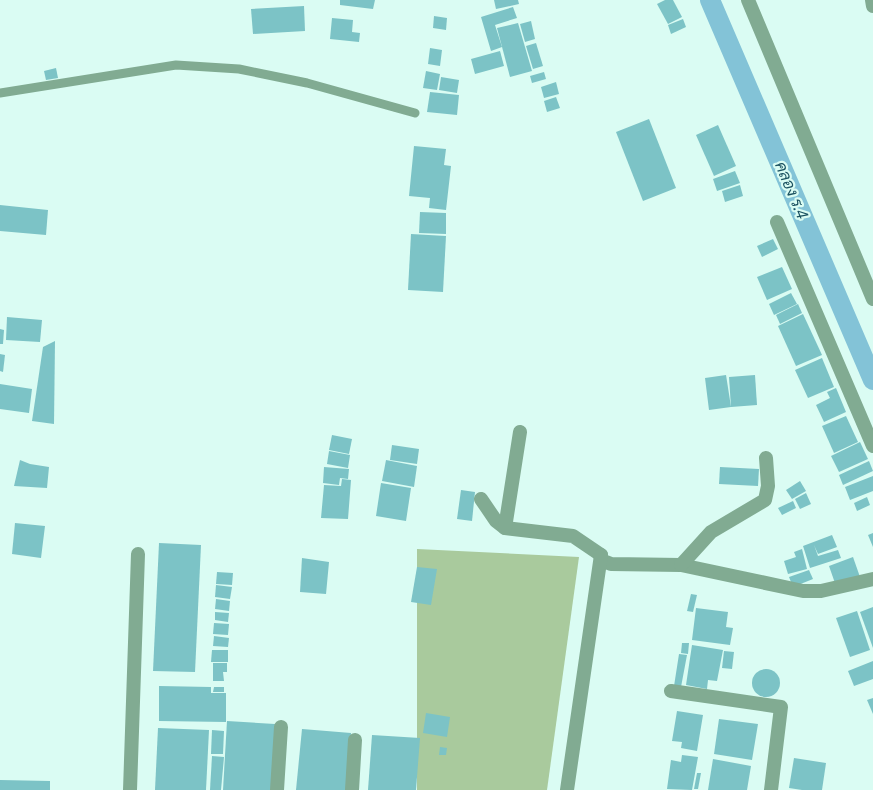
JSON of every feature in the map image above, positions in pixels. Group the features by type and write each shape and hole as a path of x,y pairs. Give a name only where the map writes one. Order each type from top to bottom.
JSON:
{"street":[{"path":"748,0 873,299"},
{"path":"872,0 873,6"},
{"path":"777,222 873,446"},
{"path":"505,528 520,432"},
{"path":"681,565 711,532 765,500 768,486 766,458"},
{"path":"481,499 496,521 505,528 573,536 601,555 601,560 610,564 681,565 803,591 821,591 873,578"},
{"path":"130,790 138,554"},
{"path":"567,790 601,555"},
{"path":"671,691 781,707 771,790"},
{"path":"277,790 281,727"},
{"path":"352,790 355,740"}],"lane":[{"path":"0,93 176,65 239,69 297,81 415,113"}],"green space":[{"path":"417,549 579,557 547,790 417,790"}],"building":[{"path":"340,0 375,0 373,9 340,5"},
{"path":"494,0 518,0 519,4 496,9"},
{"path":"665,0 673,0 682,17 668,24 657,4"},
{"path":"304,6 305,31 253,34 251,9"},
{"path":"513,7 517,18 495,25 502,47 491,51 481,17"},
{"path":"434,16 447,18 446,30 433,28"},
{"path":"332,18 353,20 352,32 360,33 359,42 330,39"},
{"path":"683,19 686,27 671,34 668,25"},
{"path":"531,21 535,39 525,42 520,24"},
{"path":"518,23 532,71 510,77 497,28"},
{"path":"536,43 543,66 533,69 526,46"},
{"path":"430,48 442,50 440,66 428,64"},
{"path":"500,51 504,66 475,74 471,59"},
{"path":"56,68 58,78 46,80 44,71"},
{"path":"426,71 440,74 437,90 423,88"},
{"path":"544,72 546,79 532,83 530,76"},
{"path":"441,77 459,80 457,93 439,90"},
{"path":"556,82 559,94 544,98 541,87"},
{"path":"430,92 459,95 457,115 427,112"},
{"path":"556,97 560,108 547,112 544,101"},
{"path":"649,119 676,188 643,201 616,132"},
{"path":"718,125 736,166 714,176 696,135"},
{"path":"414,146 446,149 444,165 451,166 446,210 429,208 430,198 409,196"},
{"path":"735,171 740,183 717,191 713,179"},
{"path":"740,185 743,196 725,202 722,191"},
{"path":"0,205 48,210 46,235 0,231"},
{"path":"420,212 446,213 446,234 419,233"},
{"path":"411,234 446,236 443,292 408,290"},
{"path":"773,239 778,249 762,257 757,246"},
{"path":"782,267 792,289 767,300 757,277"},
{"path":"791,293 797,304 774,315 769,304"},
{"path":"798,304 802,313 780,324 776,315"},
{"path":"803,314 822,355 796,366 778,326"},
{"path":"7,317 42,320 40,342 6,340"},
{"path":"0,329 4,330 3,344 0,344"},
{"path":"55,341 54,424 32,421 43,347"},
{"path":"0,354 5,355 3,372 0,371"},
{"path":"822,358 834,387 808,398 795,370"},
{"path":"726,375 731,407 709,410 705,378"},
{"path":"755,375 757,405 731,407 729,377"},
{"path":"0,384 32,389 29,413 0,409"},
{"path":"836,388 846,412 824,422 816,405 830,398 827,392"},
{"path":"846,416 858,442 834,453 822,426"},
{"path":"332,435 352,439 349,454 329,450"},
{"path":"860,442 868,459 839,472 831,456"},
{"path":"392,445 419,449 417,464 390,460"},
{"path":"329,451 350,455 348,468 327,464"},
{"path":"20,460 30,464 49,467 47,488 14,486"},
{"path":"386,460 417,466 414,487 382,481"},
{"path":"869,461 873,471 843,485 839,475"},
{"path":"324,467 349,469 348,479 340,478 339,485 323,483"},
{"path":"720,467 759,469 758,486 719,484"},
{"path":"873,476 873,491 850,500 845,487"},
{"path":"342,479 351,480 348,519 321,518 324,485 341,486"},
{"path":"800,481 806,491 792,499 786,490"},
{"path":"381,483 411,488 406,521 376,516"},
{"path":"461,490 475,492 472,521 457,519"},
{"path":"806,493 811,504 800,509 795,499"},
{"path":"867,497 870,505 857,511 854,503"},
{"path":"793,501 796,508 782,515 778,508"},
{"path":"15,523 45,526 41,558 12,554"},
{"path":"873,533 873,547 868,535"},
{"path":"832,535 837,547 818,554 814,545 818,556 838,550 841,558 810,568 803,546"},
{"path":"159,543 201,545 195,672 153,671"},
{"path":"802,549 807,569 788,574 784,561 796,557 794,552"},
{"path":"853,557 860,577 836,586 829,566"},
{"path":"302,558 329,562 326,594 300,592"},
{"path":"417,567 437,569 431,605 411,602"},
{"path":"809,570 813,579 793,587 789,577"},
{"path":"217,572 233,573 232,585 216,584"},
{"path":"216,585 232,587 230,599 215,597"},
{"path":"691,594 697,595 693,612 687,611"},
{"path":"216,599 230,601 229,611 215,609"},
{"path":"873,607 873,648 860,612"},
{"path":"696,608 728,612 726,627 733,628 730,645 692,640"},
{"path":"857,611 870,650 850,657 836,618"},
{"path":"215,612 229,613 228,622 215,620"},
{"path":"214,623 229,624 228,635 213,634"},
{"path":"214,636 229,638 228,647 213,646"},
{"path":"682,643 689,643 688,654 681,653"},
{"path":"692,645 723,650 717,681 708,680 707,689 686,685"},
{"path":"212,650 228,650 228,662 211,662"},
{"path":"724,651 734,652 732,669 722,668"},
{"path":"679,654 687,655 681,687 674,686"},
{"path":"873,661 873,679 854,686 848,671"},
{"path":"213,663 227,663 227,672 223,672 224,681 213,681"},
{"path":"766,669 776,673 780,683 776,693 766,697 756,693 752,683 756,673"},
{"path":"159,686 211,687 211,693 226,693 226,722 159,721"},
{"path":"214,687 224,687 224,692 213,692"},
{"path":"873,698 873,714 867,700"},
{"path":"677,711 703,715 697,751 681,748 682,742 672,741"},
{"path":"426,713 450,717 447,737 423,733"},
{"path":"719,719 758,724 752,760 714,754"},
{"path":"227,721 275,724 271,790 223,790"},
{"path":"158,728 209,730 206,790 155,790"},
{"path":"302,729 351,733 346,790 296,790"},
{"path":"212,730 224,731 223,754 211,754"},
{"path":"372,735 420,738 416,790 368,790"},
{"path":"440,747 447,748 446,755 439,755"},
{"path":"682,755 698,757 692,790 667,789 671,760 681,762"},
{"path":"212,756 224,757 221,790 210,790"},
{"path":"794,758 826,763 822,790 789,788"},
{"path":"713,759 751,766 747,790 708,790"},
{"path":"697,773 701,773 698,789 694,789"},
{"path":"0,780 50,781 50,790 0,790"}],"waterway":[{"name":"คลอง ร.4","path":"710,0 873,380"}]}
